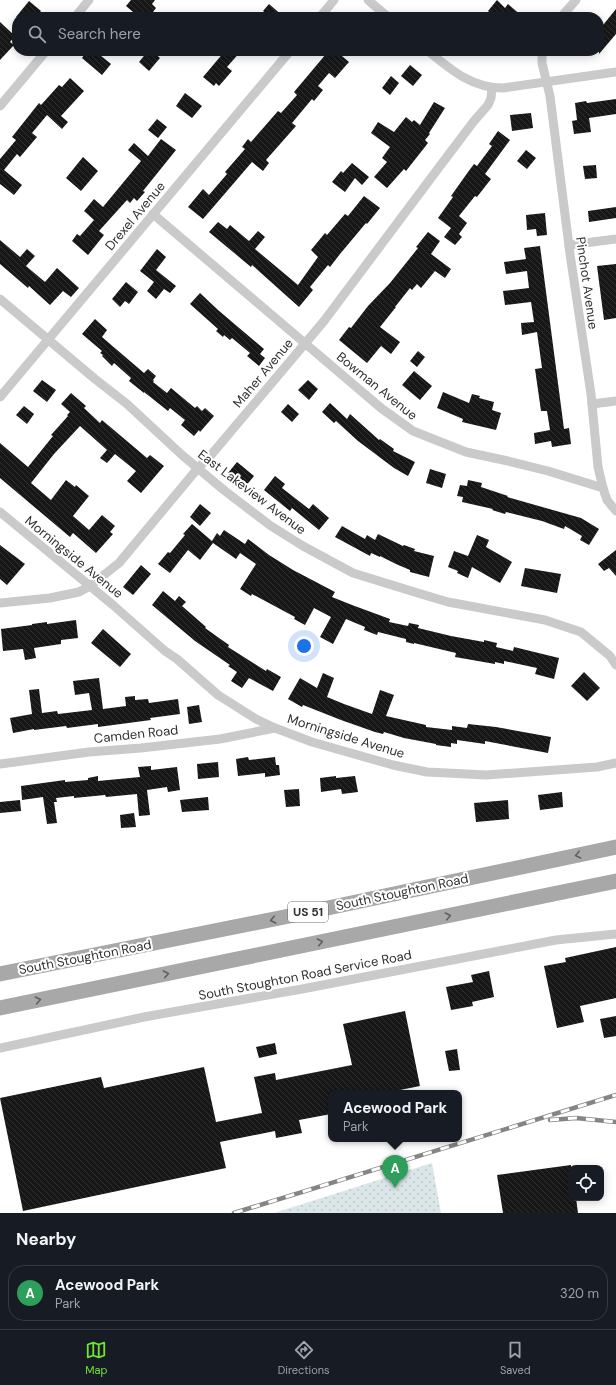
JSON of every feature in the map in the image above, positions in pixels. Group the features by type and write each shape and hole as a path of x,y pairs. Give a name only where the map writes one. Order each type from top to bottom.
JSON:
{"main road":[{"name":"South Stoughton Road","path":"0,974 317,911 616,846"},
{"name":"US 51","path":"0,1008 616,881"}],"street":[{"path":"79,12 89,0"},
{"path":"324,12 334,0"},
{"path":"368,0 382,12"},
{"path":"565,12 576,0"},
{"path":"0,106 42,56"},
{"name":"Drexel Avenue","path":"0,397 286,56"},
{"path":"434,56 462,77 492,88 503,88 616,72"},
{"path":"542,56 542,63 547,81"},
{"name":"Pinchot Avenue","path":"547,81 592,404 598,467 602,488"},
{"name":"Maher Avenue","path":"0,603 50,598 79,592 90,586 119,563 324,321 444,160 488,105 491,98 492,88"},
{"name":"Bowman Avenue","path":"153,214 266,312 381,408 413,431 466,452 548,471 602,488"},
{"path":"569,245 616,239"},
{"name":"East Lakeview Avenue","path":"0,298 30,325 127,404 182,455 225,491 271,526 303,546 353,572 448,602 545,620 581,632 610,656 616,665"},
{"path":"592,404 616,401"},
{"path":"602,488 607,500 616,512"},
{"name":"Morningside Avenue","path":"0,512 90,586 165,651 177,659 218,695 256,719 275,728 312,742 400,767 427,772 486,775 597,767 616,763"},
{"name":"Camden Road","path":"0,764 89,752 220,739 275,728"},
{"name":"South Stoughton Road Service Road","path":"0,1048 144,1017 302,989 549,942 616,934"}],"shaded area":[{"path":"432,1163 441,1213 274,1213"}],"building":[{"path":"131,0 155,0 152,4 156,8 153,12 133,12 126,6"},
{"path":"497,0 505,8 508,4 517,12 489,12 488,11"},
{"path":"29,1 41,11 40,12 20,12"},
{"path":"269,4 278,12 264,12 263,11"},
{"path":"616,9 616,34 604,48 604,24"},
{"path":"0,22 12,33 12,40 10,42 12,44 12,47 0,60"},
{"path":"83,56 101,56 111,64 102,75 82,58"},
{"path":"144,56 158,56 160,58 149,71 139,62"},
{"path":"221,56 237,56 227,67 232,71 219,86 216,83 214,86 203,77"},
{"path":"324,56 342,56 349,62 335,78 329,73 318,86 323,90 314,101 312,99 292,123 296,126 266,160 269,163 263,171 252,162 203,219 188,207 203,189 209,195 227,174 225,172 245,149 242,147 248,139 251,142 278,111 281,113 297,95 294,92"},
{"path":"410,65 422,75 413,86 401,76"},
{"path":"391,76 399,83 390,95 382,88"},
{"path":"70,78 84,91 61,116 68,122 62,129 47,115 32,133 37,137 20,157 17,154 4,170 22,185 14,195 0,184 0,159 16,140 12,137 39,103 41,105 59,85 62,87"},
{"path":"185,93 202,106 192,118 176,106"},
{"path":"616,99 616,114 589,118 591,132 574,134 572,121 577,120 575,103"},
{"path":"434,102 445,108 425,140 428,143 406,171 404,169 387,188 374,177 387,162 382,158 390,147 371,133 378,122 394,132 406,117 412,122 414,120 420,125"},
{"path":"531,113 533,128 512,131 510,115"},
{"path":"157,119 167,127 158,138 148,130"},
{"path":"498,131 510,140 485,174 491,179 459,216 467,223 459,234 462,237 455,245 444,237 451,228 438,218 453,197 451,196 474,164 477,166 492,146 489,144"},
{"path":"161,139 176,150 143,191 145,192 137,201 134,198 130,203 127,200 99,231 104,235 88,255 72,241 77,234 80,236 94,220 84,211 94,199 103,207 141,161 128,150 134,143 148,156"},
{"path":"526,150 536,158 527,169 517,161"},
{"path":"83,157 98,171 81,191 66,178"},
{"path":"352,163 369,177 362,185 355,178 345,192 332,182 341,171 343,173"},
{"path":"596,165 597,178 585,179 583,166"},
{"path":"364,196 380,208 330,267 328,265 310,287 313,290 299,307 252,265 251,267 209,232 218,222 227,229 230,225 249,241 258,231 265,237 255,249 298,285 318,257 311,250 325,233 327,235 345,214 348,216"},
{"path":"616,207 616,218 589,222 588,211"},
{"path":"545,213 547,235 537,236 536,229 527,230 526,215"},
{"path":"428,232 440,241 431,254 451,269 445,278 435,271 421,288 417,284 412,290 410,288 380,327 400,342 391,354 381,346 367,363 339,340 349,327 351,328 368,306 390,283 418,248 416,247"},
{"path":"0,240 20,257 27,249 35,256 26,266 45,282 57,268 79,288 71,297 63,291 50,305 29,286 28,288 0,264"},
{"path":"540,246 564,429 569,428 571,444 552,447 551,441 535,444 534,433 550,430 547,411 541,411 535,369 542,368 537,332 522,335 521,323 534,322 531,302 505,305 503,291 529,288 527,271 506,274 504,262 526,259 524,248"},
{"path":"157,249 166,257 156,270 176,286 170,293 164,289 156,299 147,291 154,282 140,271"},
{"path":"616,264 616,318 604,320 597,266"},
{"path":"126,282 138,292 129,304 125,301 120,307 112,299"},
{"path":"200,293 264,349 260,354 265,358 259,366 247,356 250,353 232,338 230,340 224,335 223,337 216,331 218,329 190,304"},
{"path":"95,319 107,330 102,337 144,373 148,369 156,376 153,382 167,393 171,388 195,408 197,406 202,411 205,408 214,416 200,432 199,430 194,436 181,425 185,420 170,408 168,411 144,393 129,381 131,378 114,363 112,366 102,356 103,355 100,353 102,351 82,334"},
{"path":"418,351 425,357 417,367 410,361"},
{"path":"414,371 432,386 420,400 402,385"},
{"path":"42,380 56,390 47,402 33,391"},
{"path":"308,380 318,389 309,400 298,390"},
{"path":"443,392 469,403 472,394 480,396 479,398 494,402 492,410 501,413 496,430 462,422 463,419 437,408"},
{"path":"71,393 86,406 84,408 100,423 102,420 147,458 150,455 164,466 141,493 127,481 136,471 115,454 107,463 100,458 107,450 80,426 54,454 31,483 51,500 66,480 75,487 76,485 89,496 73,516 89,530 102,515 115,526 110,532 113,534 96,553 73,533 70,537 0,478 0,443 28,467 53,436 51,435 68,416 67,415 70,412 61,404"},
{"path":"330,403 347,419 350,414 379,440 380,439 394,449 393,451 415,462 408,476 394,468 358,441 336,421 334,423 322,412"},
{"path":"288,404 299,414 292,422 281,412"},
{"path":"24,406 34,414 27,424 16,415"},
{"path":"237,462 254,476 245,487 228,473"},
{"path":"430,469 446,474 442,488 426,483"},
{"path":"275,476 285,484 282,488 309,509 313,504 329,518 319,530 292,508 290,511 264,490"},
{"path":"468,480 482,483 481,487 508,496 507,497 581,518 599,529 589,545 580,540 582,536 565,526 564,529 542,521 506,512 505,514 492,510 493,509 462,502 463,497 457,496 460,485 467,486"},
{"path":"200,504 211,513 200,526 190,517"},
{"path":"192,524 212,541 217,533 220,536 224,530 245,544 248,539 269,555 293,570 335,592 332,597 390,619 389,622 408,626 409,623 419,625 418,628 451,636 497,643 496,647 513,651 514,647 559,658 554,679 535,674 537,668 504,661 504,664 495,662 495,664 455,657 456,653 406,642 406,639 378,632 377,635 364,630 365,627 346,619 333,644 320,637 331,617 314,608 305,625 294,619 295,617 252,594 251,596 240,589 256,564 240,553 236,559 213,543 200,560 188,550 170,573 158,564 168,552 170,553"},
{"path":"342,526 365,539 367,535 375,540 378,534 403,546 404,545 415,549 414,551 434,556 429,577 410,572 410,570 380,556 371,553 370,556 335,537"},
{"path":"477,535 489,540 486,547 512,562 500,583 472,567 468,578 457,573 458,571 448,567 454,551 468,556"},
{"path":"0,545 25,564 7,585 0,579"},
{"path":"616,550 616,576 609,568 604,571 598,564"},
{"path":"141,565 151,574 133,595 123,587"},
{"path":"525,568 561,574 557,593 521,586"},
{"path":"163,591 175,601 179,596 186,602 182,606 206,627 205,628 229,645 228,647 266,671 267,669 281,677 273,691 249,678 242,688 231,681 237,672 228,666 230,665 195,641 152,605"},
{"path":"76,620 78,638 61,640 61,644 34,648 36,658 25,660 23,649 3,651 1,629 47,622 47,624"},
{"path":"103,629 131,654 120,667 91,643"},
{"path":"584,672 600,688 587,701 571,686"},
{"path":"323,673 334,678 327,697 372,714 380,690 394,695 386,716 426,725 426,727 452,730 452,726 467,728 468,724 496,727 551,737 548,753 485,741 485,744 457,740 457,744 451,743 451,747 404,738 384,732 383,734 303,705 302,707 288,699 300,678 317,688"},
{"path":"99,678 103,709 126,706 125,697 135,696 135,700 148,699 149,703 178,699 180,714 150,718 151,720 98,727 98,724 67,728 66,726 34,729 13,733 10,718 32,714 29,690 39,689 42,713 57,711 58,714 92,710 89,693 75,695 73,681"},
{"path":"199,705 202,722 189,724 187,707"},
{"path":"248,757 249,760 275,757 276,765 279,765 280,775 265,777 265,773 238,776 236,759"},
{"path":"218,762 219,777 198,779 197,764"},
{"path":"151,766 151,770 177,767 180,790 168,792 167,787 147,790 150,815 139,816 137,794 106,797 105,795 74,798 74,796 56,798 57,802 54,802 57,823 47,824 43,797 22,800 21,786 65,780 65,782 88,780 88,778 98,776 98,781 140,777 138,767"},
{"path":"336,776 336,778 355,776 358,792 342,794 341,789 321,792 320,778"},
{"path":"299,789 300,806 286,807 284,790"},
{"path":"562,792 563,807 540,810 538,795"},
{"path":"208,797 209,810 182,812 180,800"},
{"path":"20,800 21,811 0,813 0,802"},
{"path":"508,800 509,819 476,822 474,803"},
{"path":"134,813 136,827 121,828 120,815"},
{"path":"616,947 616,998 580,1006 584,1022 557,1028 544,966 566,962 565,958"},
{"path":"489,971 494,997 472,1002 473,1006 451,1010 446,987 473,982 471,975"},
{"path":"405,1011 420,1086 400,1090 328,1090 328,1115 299,1120 302,1133 276,1138 275,1131 220,1142 226,1168 23,1211 0,1098 101,1077 104,1088 204,1067 216,1122 262,1113 254,1077 275,1073 276,1080 352,1065 343,1024"},
{"path":"616,1016 616,1036 604,1038 600,1019"},
{"path":"275,1043 277,1054 259,1058 256,1047"},
{"path":"457,1049 460,1070 449,1071 445,1051"},
{"path":"568,1165 568,1201 576,1201 578,1213 503,1213 497,1175"}],"railway":[{"path":"234,1213 616,1095"},
{"path":"550,1120 576,1118 616,1122"}],"place":[{"name":"Acewood Park","path":"395,1188"}]}
